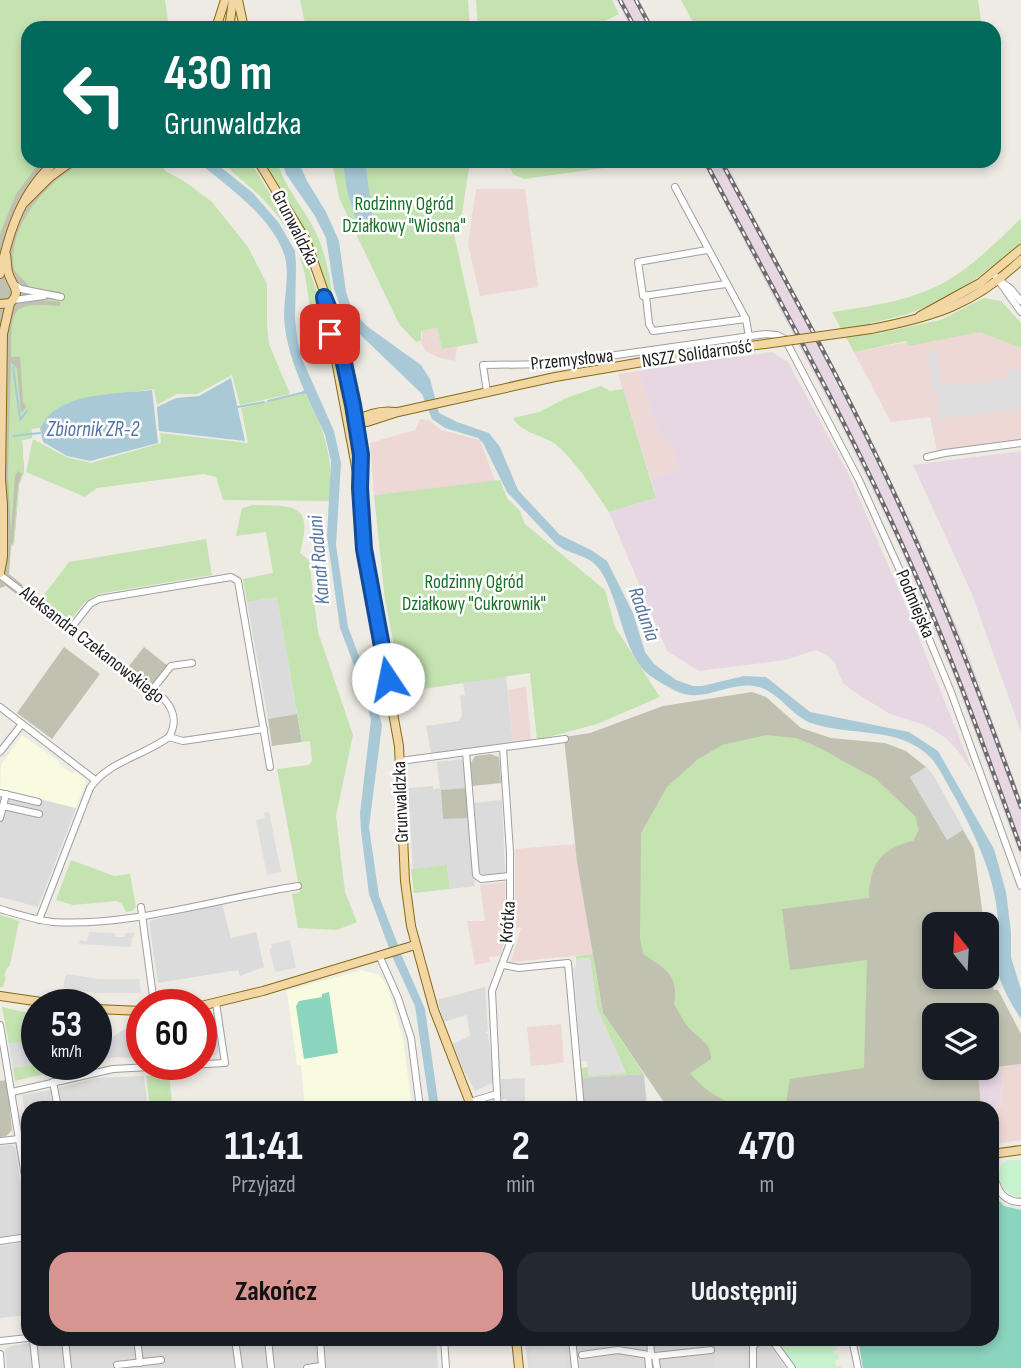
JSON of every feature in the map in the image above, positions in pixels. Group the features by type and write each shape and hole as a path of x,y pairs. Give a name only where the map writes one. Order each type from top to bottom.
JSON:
{"main road":[{"path":"220,21 231,0"},
{"path":"229,21 231,0"},
{"path":"231,0 241,21"},
{"path":"14,283 0,276 12,228 30,187 50,168"},
{"path":"23,204 62,168"},
{"name":"Grunwaldzka","path":"262,168 306,240 324,297 361,455 360,488 367,570 395,716 400,761 405,881 415,945 434,1010 469,1101"},
{"name":"NSZZ Solidarność","path":"995,276 1021,249"},
{"path":"3,334 17,291 9,276 6,252"},
{"name":"NSZZ Solidarność","path":"487,392 591,369 871,329 930,317 956,306 1021,260"},
{"name":"Grunwaldzka","path":"324,297 336,326 353,406 352,422"},
{"path":"0,304 12,302"},
{"path":"0,321 3,334 0,480 4,505 0,574"},
{"path":"352,422 367,422 398,412 487,392"},
{"path":"353,406 365,415"},
{"path":"352,422 365,415 385,411 398,412"},
{"path":"217,1003 415,945"},
{"path":"0,996 21,999"},
{"path":"999,1153 1021,1150"},
{"path":"517,1346 519,1368"}],"street":[{"path":"675,187 746,319 749,337"},
{"path":"708,250 638,262 649,324 653,331 746,319"},
{"path":"995,276 1021,301"},
{"path":"995,276 1021,313"},
{"path":"14,283 20,289 61,297"},
{"path":"646,296 726,284"},
{"path":"12,302 46,295"},
{"name":"Przemysłowa","path":"487,392 482,365 552,364 772,334 779,336"},
{"name":"Podmiejska","path":"779,336 789,345 821,406 859,480 906,583 951,692 1021,886"},
{"path":"927,457 1021,443"},
{"name":"Aleksandra Czekanowskiego","path":"0,574 168,703 173,712 174,725 169,737"},
{"path":"71,628 90,604 99,599 231,577 238,581 270,767"},
{"path":"152,690 171,666 192,663"},
{"path":"0,706 95,780"},
{"path":"0,752 22,723"},
{"path":"39,919 76,819 95,780 169,737 183,741 264,729"},
{"path":"400,761 565,739"},
{"name":"Krótka","path":"498,1101 492,991 510,943 508,813 503,748"},
{"path":"466,752 476,874 481,880 510,876"},
{"path":"0,818 3,794 38,802"},
{"path":"3,806 39,814"},
{"path":"0,909 39,919 73,922 142,916 298,886"},
{"path":"141,906 152,989"},
{"path":"384,954 411,1038 419,1101"},
{"path":"503,965 519,968 568,963 580,1101"},
{"path":"217,1010 225,1063 217,1064"},
{"path":"0,1025 21,1149"},
{"path":"12,1092 126,1068"},
{"path":"54,1082 57,1101"},
{"path":"480,1101 497,1094"},
{"path":"0,1141 19,1139"},
{"path":"999,1192 1008,1200 1021,1202"},
{"path":"0,1241 21,1238"},
{"path":"0,1341 21,1339"},
{"path":"32,1346 36,1368"},
{"path":"66,1346 68,1368"},
{"path":"138,1346 140,1363"},
{"path":"236,1346 239,1368"},
{"path":"269,1346 271,1368"},
{"path":"307,1368 322,1367 320,1346"},
{"path":"444,1346 446,1368"},
{"path":"573,1346 575,1368"},
{"path":"649,1368 650,1346"},
{"path":"753,1346 753,1368"},
{"path":"776,1346 792,1368"},
{"path":"853,1346 858,1368"},
{"path":"582,1355 618,1350 651,1355 711,1350"},
{"path":"0,1354 1,1368"},
{"path":"651,1355 657,1368"},
{"path":"117,1365 161,1360"}],"shaded area":[{"path":"616,0 639,0 650,21 627,21"},
{"path":"33,168 109,168 64,290 49,358 36,391 32,438 22,440 24,472 19,485 9,574 23,585 16,594 6,586 0,588 0,219 12,195"},
{"path":"706,168 729,168 852,401 915,530 967,651 1021,798 1021,859 955,679 900,548 848,439"},
{"path":"476,189 525,189 538,287 480,296 468,244"},
{"path":"986,325 1021,342 1021,440 937,451 930,417 891,422 854,352 902,343 941,330"},
{"path":"437,328 442,349 457,347 455,361 426,351 420,341 422,331"},
{"path":"736,350 738,357 772,352 788,362 849,475 974,774 946,738 925,725 890,714 856,693 843,683 834,662 816,650 785,660 699,671 667,651 609,512 656,498 651,479 679,470 672,446 655,425 638,371 724,358 724,352"},
{"path":"936,350 941,384 944,388 946,383 950,382 955,382 956,386 1009,379 1008,370 1021,369 1021,408 936,419 935,413 940,412 938,394 933,394 928,355 930,351"},
{"path":"638,371 655,425 672,446 679,470 651,479 618,374"},
{"path":"420,419 429,420 441,430 480,440 495,481 374,495 370,443 415,430"},
{"path":"1021,451 1021,732 972,594 913,465"},
{"path":"277,597 297,714 268,719 247,602"},
{"path":"64,647 100,674 52,739 17,713"},
{"path":"144,647 168,666 155,683 151,683 129,666"},
{"path":"506,676 513,743 431,753 426,726 459,721 462,715 460,696 465,695 463,683"},
{"path":"526,687 531,740 513,743 508,690"},
{"path":"752,692 766,697 801,728 831,738 885,743 906,751 926,767 910,777 947,840 963,830 974,849 982,912 922,912 922,989 998,990 1021,1034 1021,1064 999,1067 999,1003 922,1003 922,1080 979,1080 980,1101 663,1101 603,1013 577,862 564,737 590,733 663,706"},
{"path":"297,714 302,742 272,746 268,719"},
{"path":"22,735 72,774 75,771 85,779 76,808 0,789 1,765"},
{"path":"490,754 499,757 501,783 472,786 471,763 475,756"},
{"path":"464,759 467,788 441,790 443,818 469,818 475,886 450,889 447,865 413,869 408,788 440,788 437,762"},
{"path":"926,767 964,830 947,840 910,777"},
{"path":"467,788 469,818 443,819 441,790"},
{"path":"0,789 76,808 38,907 0,897"},
{"path":"502,800 505,873 485,875 479,872 473,803"},
{"path":"269,812 281,872 267,875 256,820 265,818 264,813"},
{"path":"575,844 593,954 511,962 521,928 515,928 515,849"},
{"path":"505,882 505,921 501,921 503,947 500,956 489,957 490,962 475,965 467,921 485,921 480,885"},
{"path":"222,904 231,938 256,932 264,967 240,976 238,970 158,983 149,923 152,920"},
{"path":"89,932 115,933 115,937 134,933 134,937 131,947 79,944 80,940 87,941"},
{"path":"290,940 296,968 275,972 269,949 272,948 271,944"},
{"path":"590,958 597,1008 626,1073 589,1076 587,1061 581,1061 573,968 576,966 576,959"},
{"path":"362,970 379,975 387,985 403,1039 411,1101 304,1101 301,1065 297,1065 287,991"},
{"path":"66,974 100,979 139,979 140,989 112,993 112,989 63,988"},
{"path":"485,987 488,1031 484,1033 488,1034 494,1082 475,1091 453,1044 470,1036 467,1015 444,1022 437,1000"},
{"path":"561,1024 564,1063 531,1066 527,1027"},
{"path":"126,1028 126,1058 112,1058 114,1036"},
{"path":"21,1042 21,1067 13,1068 9,1044"},
{"path":"1021,1064 1021,1140 999,1143 1000,1087 1003,1086 1000,1066"},
{"path":"1000,1066 1003,1087 1000,1088 1001,1107 999,1101 980,1101 979,1080 999,1080"},
{"path":"644,1074 646,1101 583,1101 581,1078"},
{"path":"126,1077 126,1080 144,1080 147,1101 23,1101 22,1095 88,1080"},
{"path":"525,1078 525,1101 501,1099 501,1079"},
{"path":"7,1080 12,1130 6,1136 0,1137 0,1081"},
{"path":"0,1146 15,1147 21,1187 21,1234 0,1237"},
{"path":"21,1243 21,1316 0,1318 0,1246"},
{"path":"15,1345 436,1346 438,1368 7,1368 5,1349"},
{"path":"526,1346 770,1346 786,1368 528,1368"},
{"path":"564,1346 566,1368 532,1368 530,1349"},
{"path":"745,1350 747,1368 715,1368 714,1352"}],"green space":[{"path":"0,0 165,0 168,21 21,21 21,168 36,168 16,194 0,234"},
{"path":"300,0 468,0 470,21 304,21"},
{"path":"476,0 612,0 619,14 604,21 478,21"},
{"path":"681,0 978,0 981,21 692,21"},
{"path":"164,168 212,202 248,247 267,284 269,344 290,394 240,405 232,375 197,394 177,394 157,405 154,389 81,399 49,415 40,428 31,429 32,438 22,440 24,472 19,485 9,574 11,544 18,484 22,474 18,471 15,476 11,533 8,472 11,363 17,368 21,412 26,408 23,403 20,357 11,357 13,319 16,312 22,308 60,306 60,302 29,299 60,300 61,292 30,287 14,270 13,253 24,220 33,205 58,179 72,169"},
{"path":"229,168 254,168 300,244 323,315 310,311 305,277 290,234 271,208"},
{"path":"266,168 279,168 316,233 326,262 335,313 308,238"},
{"name":"Rodzinny Ogród Działkowy \"Wiosna\"","path":"333,168 469,168 461,220 454,234 478,343 442,349 437,328 421,331 421,340 416,342 399,324 339,198"},
{"path":"510,168 603,168 524,179 513,174"},
{"path":"1021,218 1021,246 982,274 928,306 870,323 872,334 940,320 984,298 1001,301 1021,323 1021,348 980,332 908,346 907,341 854,352 832,312 891,302 934,288 977,260"},
{"path":"601,386 610,391 623,389 656,498 609,512 561,449 521,427 513,418 539,412 566,398"},
{"path":"305,393 318,421 329,457 330,501 223,500 216,477 204,474 97,488 85,497 26,472 33,439 66,457 91,463 161,443 160,433 248,443 241,408"},
{"name":"Rodzinny Ogród Działkowy \"Cukrownik\"","path":"500,480 507,498 520,511 525,524 605,590 615,627 660,697 597,724 537,740 530,673 403,692 385,600 374,495"},
{"path":"253,505 289,507 302,516 304,536 300,553 309,560 318,632 353,735 336,816 345,892 357,922 337,930 298,928 292,894 300,892 277,769 309,765 312,761 310,741 302,742 277,597 247,602 243,579 273,573 266,532 236,536 242,508"},
{"path":"206,539 212,575 98,594 85,602 72,618 67,618 41,599 69,562"},
{"path":"766,735 796,738 816,746 876,779 915,816 919,830 913,841 892,848 879,860 872,876 869,898 782,909 790,970 867,960 864,1068 790,1079 786,1101 726,1101 690,1073 711,1059 711,1054 707,1045 687,1025 674,1004 674,986 669,973 643,954 640,939 641,833 667,787 698,759 722,745"},
{"path":"71,860 114,876 130,874 136,907 126,912 117,901 73,905 56,900"},
{"path":"447,865 450,889 414,893 411,869"},
{"path":"0,915 19,921 3,987 0,987"},
{"path":"593,954 603,1013 644,1074 581,1078 582,1068 588,1067 589,1076 626,1073 597,1008 590,958 576,959 576,956"},
{"path":"329,992 338,1053 304,1059 296,1006 299,1001 322,997 322,994"},
{"path":"2,1007 21,1011 21,1042 9,1044"},
{"path":"21,1067 21,1080 15,1081 13,1068"},
{"path":"146,1080 170,1080 172,1101 149,1101"},
{"path":"1008,1160 1021,1160 1021,1198 1009,1193 1001,1182 999,1170"},
{"path":"999,1201 1004,1206 1021,1210 1021,1368 863,1368 859,1346 999,1346"},
{"path":"779,1346 836,1346 837,1350 833,1351 834,1355 838,1354 839,1359 835,1361 836,1366 841,1368 796,1368"}],"water":[{"path":"205,168 222,168 253,193 279,223 295,251 295,319 298,343 302,359 334,431 341,463 336,545 348,627 382,725 369,827 379,896 398,945 389,948 369,894 361,831 360,813 371,720 364,692 340,628 327,536 331,461 325,435 306,394 299,394 304,390 286,335 284,308 287,275 283,251 257,212"},
{"path":"284,168 301,168 326,212 339,241 346,292 353,312 368,327 421,365 430,379 439,413 489,433 500,447 518,490 560,535 607,561 633,613 645,652 654,664 676,680 693,686 744,676 766,677 810,712 909,732 938,751 994,849 1006,892 1011,957 1021,990 1021,1019 999,977 999,912 985,862 956,799 931,758 918,748 890,736 811,723 762,688 744,686 705,694 686,694 649,675 633,654 607,582 595,564 556,544 507,492 483,443 478,438 445,428 432,419 422,394 345,320 334,289 326,238"},
{"path":"344,168 366,168 373,220 357,222 347,191"},
{"name":"Zbiornik ZR-2","path":"231,378 245,441 159,431 157,407 176,398 199,396"},
{"name":"Zbiornik ZR-2","path":"152,390 158,443 90,461 67,456 43,442 40,428 59,407 98,395"},
{"path":"401,954 425,1009 438,1101 429,1101 415,1006 392,956"}],"waterway":[{"path":"13,367 20,418"},
{"path":"268,401 301,393"},
{"path":"238,407 264,402"},
{"path":"20,420 27,411"},
{"path":"13,436 40,433"}],"railway":[{"path":"620,0 631,21"},
{"path":"636,0 647,21"},
{"path":"709,168 830,395 877,490 948,654 1021,849"},
{"path":"725,168 836,375 900,506 964,655 1021,807"}],"route":[{"path":"330,334 324,297 336,326 353,405 361,455 364,549 388,679"}],"water label":[{"name":"Kanał Raduni","path":"319,560"},
{"name":"Radunia","path":"644,614"}]}
